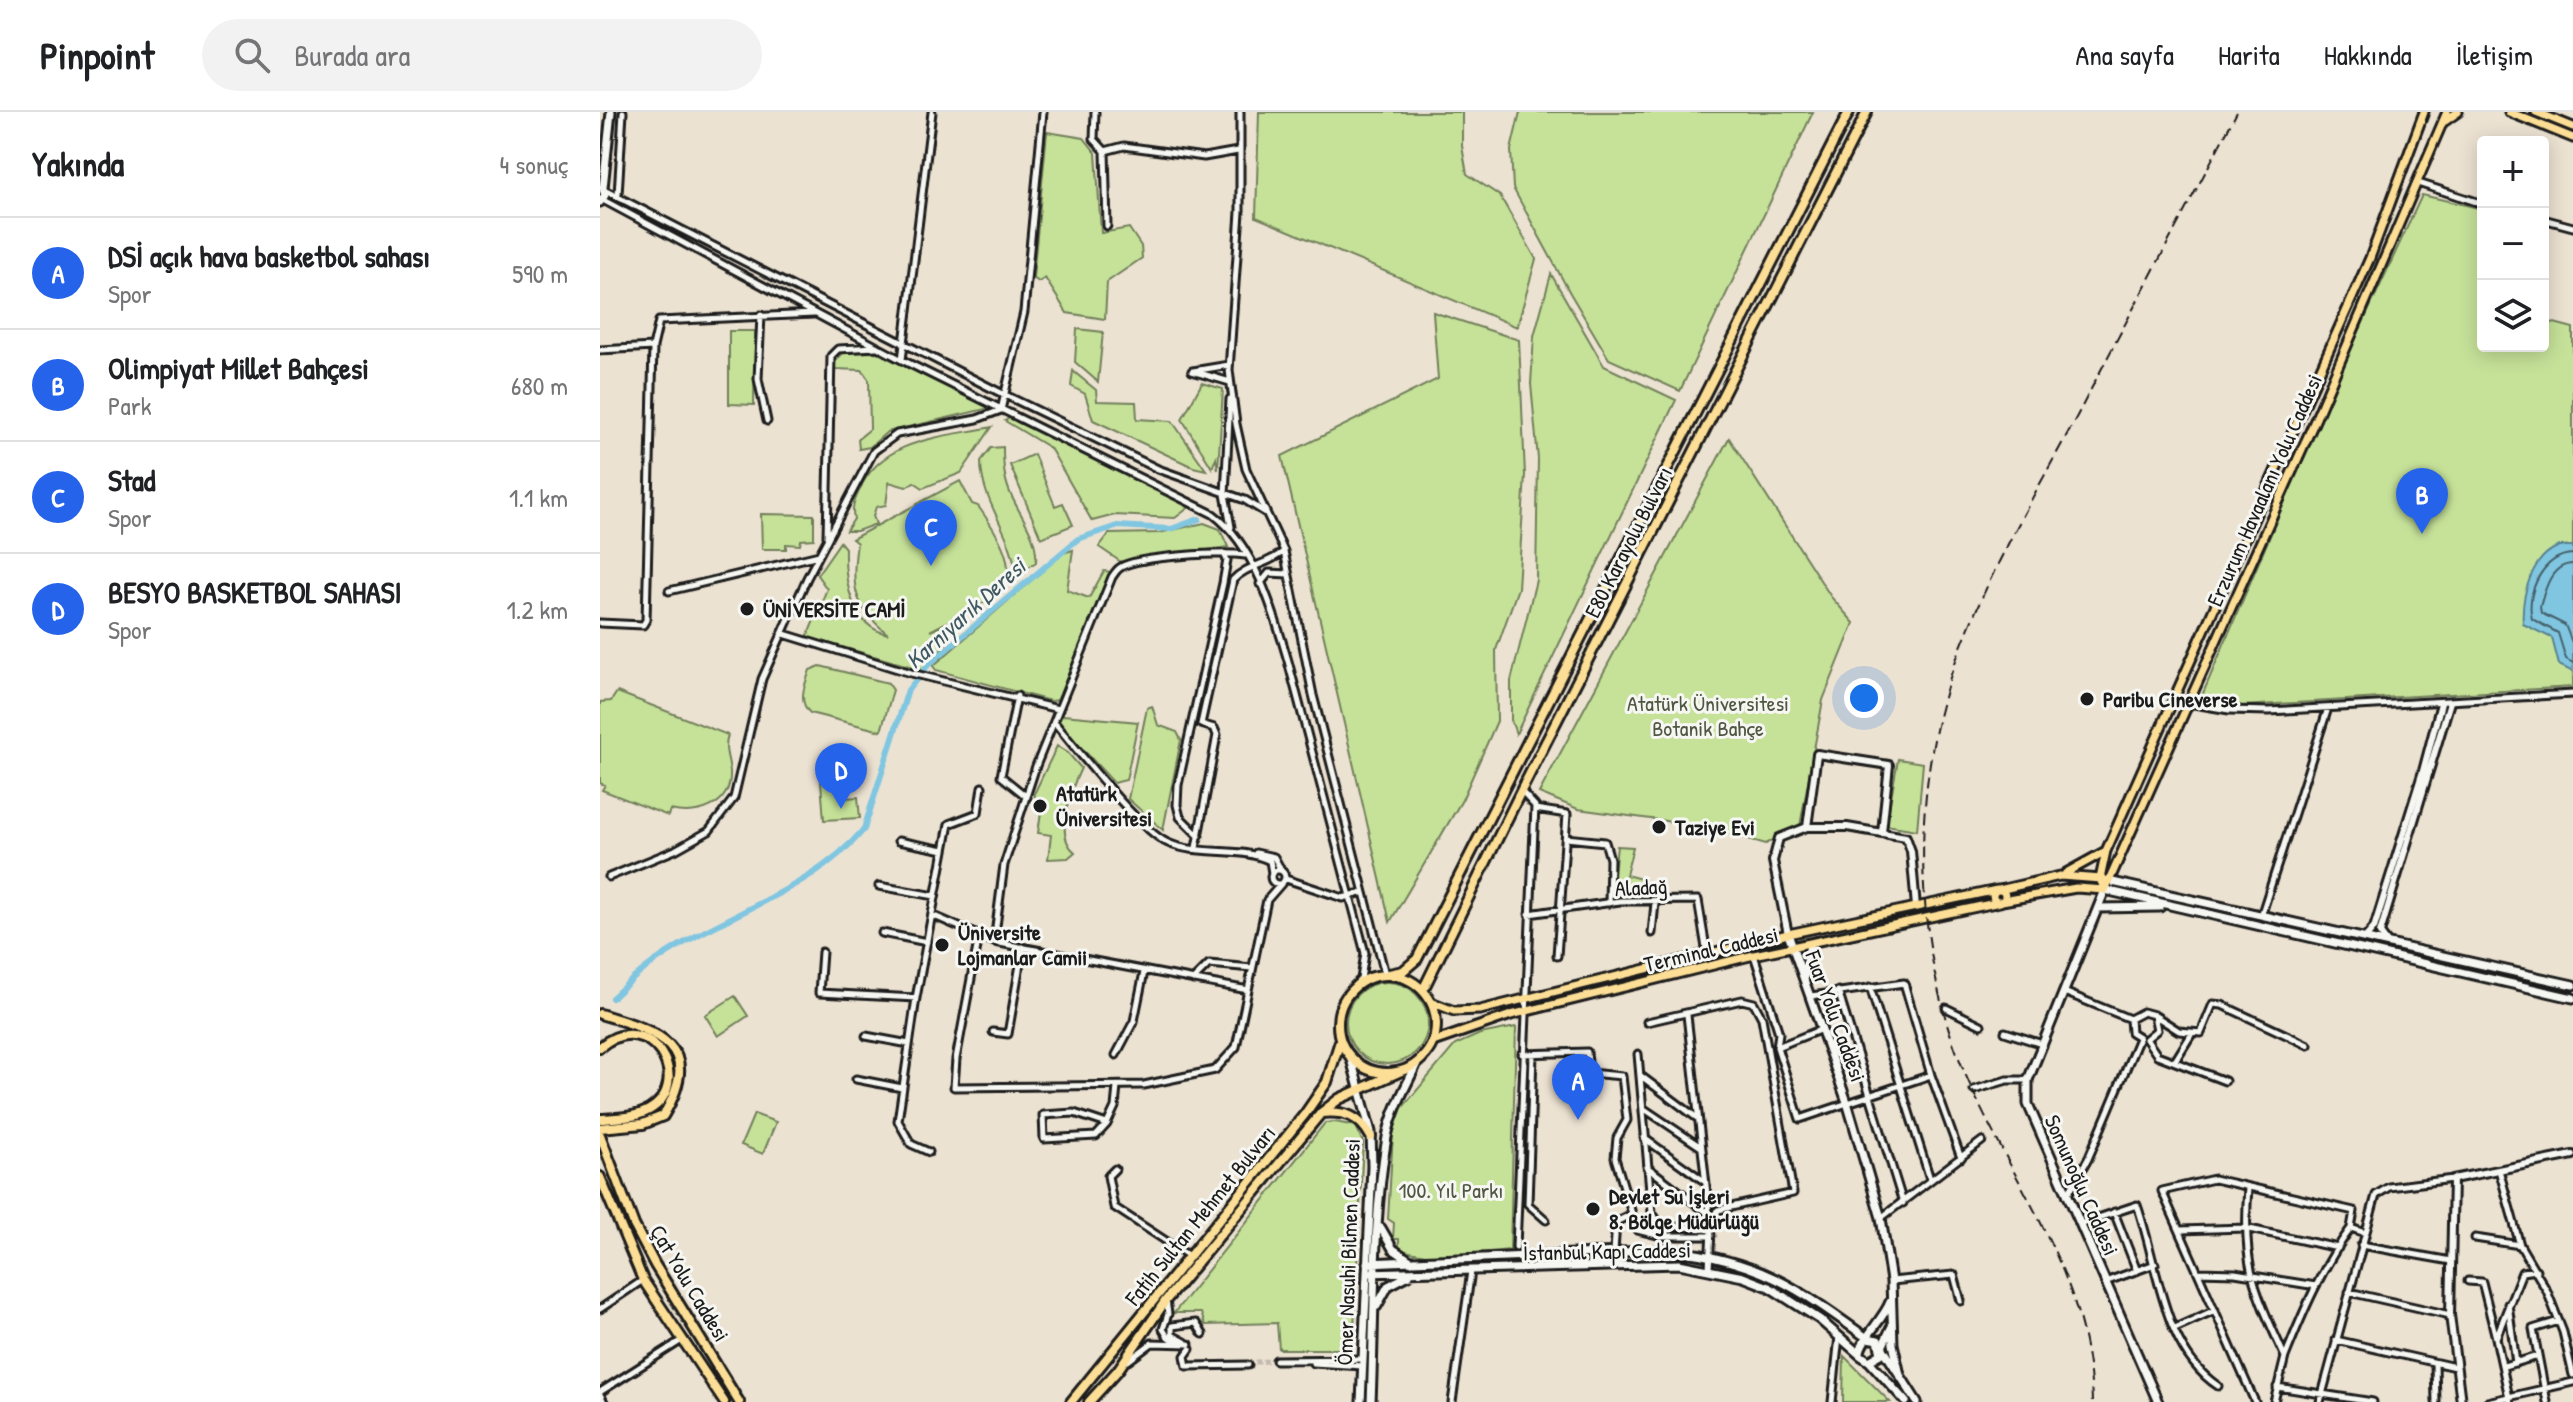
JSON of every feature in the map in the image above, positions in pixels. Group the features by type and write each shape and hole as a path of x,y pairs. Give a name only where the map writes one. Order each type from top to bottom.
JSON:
{"highway":[{"name":"E80 Karayolu Bulvarı","path":"1387,974 1403,971 1417,959 1849,112"},
{"name":"E80 Karayolu Bulvarı","path":"1423,990 1867,112"},
{"path":"1387,974 1413,982 1423,990 1431,1002 1436,1028 1433,1042 1417,1063 1401,1071 1375,1072 1351,1059 1340,1041 1339,1011 1354,986 1364,979 1387,974"},
{"path":"600,1014 658,1033 673,1049 678,1071 675,1094 663,1116 643,1124 603,1123"},
{"path":"600,1047 612,1037 638,1036 651,1041 661,1051 669,1067 667,1086 658,1104 642,1113 603,1123"},
{"name":"Fatih Sultan Mehmet Bulvarı","path":"1071,1402 1305,1114 1327,1082 1340,1041"},
{"name":"Fatih Sultan Mehmet Bulvarı","path":"1089,1402 1118,1370 1166,1300 1321,1113 1360,1088 1401,1071"},
{"path":"1321,1113 1344,1113 1355,1117 1371,1137"},
{"name":"Çat Yolu Caddesi","path":"600,1135 634,1225 739,1402"},
{"name":"Çat Yolu Caddesi","path":"600,1177 643,1280 724,1402"},
{"path":"600,1197 616,1221"}],"main road":[{"path":"601,201 611,112"},
{"name":"Erzurum Havaalanı Yolu Caddesi","path":"2104,880 2106,851 2309,388 2370,258 2424,112"},
{"name":"Erzurum Havaalanı Yolu Caddesi","path":"2104,880 2260,544 2447,112"},
{"path":"2444,122 2458,112"},
{"path":"2509,112 2573,138"},
{"path":"2536,112 2573,127"},
{"path":"2309,388 2326,396"},
{"path":"2299,411 2316,418"},
{"path":"2244,537 2260,544"},
{"path":"2060,876 2106,851"},
{"name":"Terminal Caddesi","path":"1431,1002 1454,1011 1466,1011 1788,934 2060,876 2104,880"},
{"path":"2573,985 2104,880 2105,890 2167,906 2573,998"},
{"name":"Terminal Caddesi","path":"1433,1042 1458,1031 1527,1011 1754,955 2076,888 2105,890"},
{"path":"1998,890 1994,898 2001,902"},
{"name":"Somunoğlu Caddesi","path":"2105,890 2028,1080 2028,1104 2158,1402"},
{"path":"2099,908 2167,906"},
{"path":"2258,928 2262,913"},
{"name":"Fuar Yolu Caddesi","path":"1788,934 1847,1102 1881,1218 1891,1281 1891,1327 1900,1375"},
{"path":"1804,980 1810,944"},
{"name":"Ömer Nasuhi Bilmen Caddesi","path":"1351,1059 1371,1137 1361,1402"},
{"name":"Ömer Nasuhi Bilmen Caddesi","path":"1371,1402 1379,1221 1387,1137 1395,1109 1417,1063"},
{"path":"1379,1221 1393,1249 1414,1263"},
{"path":"1367,1263 1613,1251 1669,1250 1711,1255 1760,1269 1797,1287 1867,1338 1878,1340 1917,1402"},
{"name":"İstanbul Kapı Caddesi","path":"1367,1273 1679,1264 1709,1269 1769,1287 1790,1298 1860,1355"},
{"path":"1375,1312 1388,1286 1423,1272"},
{"path":"1890,1302 1879,1325 1861,1343 1860,1355 1906,1402"},
{"path":"1869,1361 1879,1357 1891,1327"}],"street":[{"path":"618,196 623,112"},
{"path":"902,360 932,112"},
{"path":"1001,410 1024,312 1043,112"},
{"path":"1095,112 1094,139 1105,151 1107,226"},
{"path":"1240,112 1240,212 1230,379 1246,469 1284,551 1313,695 1387,974"},
{"path":"1105,151 1124,146 1204,157 1238,151"},
{"path":"2418,183 2477,202"},
{"path":"602,188 1005,395 1158,469 1245,500 1267,514"},
{"path":"601,201 902,360 1213,514 1231,527"},
{"path":"2549,221 2573,227"},
{"path":"674,239 679,228"},
{"path":"759,283 765,271"},
{"path":"600,623 643,625 646,620 655,330 664,318 815,314"},
{"path":"761,315 758,379 767,421"},
{"path":"600,350 653,347"},
{"path":"827,543 831,356 838,349 877,347"},
{"path":"1229,365 1192,371 1230,379"},
{"path":"1230,379 1225,494 1231,527 1276,621 1350,897 1365,953 1361,979 1354,986"},
{"path":"609,877 685,845 709,831 724,814 740,779 762,679 864,465 897,434 977,419 1001,410"},
{"path":"1089,451 1094,438"},
{"path":"1201,724 1233,580 1251,566 1265,565 1284,551"},
{"path":"994,942 1004,865 1058,709 1112,577 1121,567 1204,553 1246,556"},
{"path":"1199,836 1186,826 1177,805 1190,721 1223,583 1227,560 1224,554"},
{"path":"669,591 820,555"},
{"path":"1260,584 1269,573 1288,574"},
{"path":"784,634 911,673 1017,696 1058,709"},
{"path":"2188,703 2229,710 2328,708 2573,694"},
{"path":"1017,696 1001,776 1027,797"},
{"path":"2386,941 2380,933 2450,702"},
{"path":"2366,937 2374,928 2441,703"},
{"path":"2262,913 2328,708"},
{"path":"1190,721 1214,728 1217,735 1196,848"},
{"path":"1054,722 1153,832 1168,843 1274,857 1283,882"},
{"path":"1882,832 1890,769 1888,763 1822,753 1815,759 1807,827 1820,824 1882,832 1900,834 1909,841 1916,907"},
{"path":"929,1152 911,1144 900,1128 902,1088 949,824 978,813 982,787"},
{"path":"1516,1247 1535,809 1527,794 1521,791"},
{"path":"1535,809 1567,814 1557,956"},
{"name":"Fuar Yolu Caddesi","path":"1788,934 1773,853 1779,838 1807,827"},
{"path":"1566,838 1605,842 1610,859 1609,903"},
{"path":"898,841 944,850"},
{"path":"1254,853 1270,861 1272,882 1283,882 1343,898 1363,892"},
{"path":"1272,873 1281,871"},
{"path":"979,936 956,1059 954,1087 1117,1087 1186,1078 1215,1070 1236,1047 1267,900 1283,882"},
{"path":"879,886 935,896"},
{"name":"Aladağ","path":"1529,914 1609,903 1698,900 1708,954"},
{"path":"1652,933 1655,903"},
{"path":"931,915 994,942 1248,990"},
{"path":"882,933 927,942"},
{"path":"993,1032 1008,1034 1023,947"},
{"path":"822,952 819,993 916,998"},
{"path":"1754,955 1779,1033 1777,1047 1800,1119 1931,1075"},
{"path":"1193,980 1209,964 1252,968"},
{"path":"1116,1055 1134,1021 1144,972"},
{"path":"1811,996 1904,983 1931,1075 1961,1158"},
{"path":"1870,987 1930,1179"},
{"path":"1838,991 1903,1203"},
{"path":"2064,992 2130,1019"},
{"path":"1647,1022 1742,1000 1749,1000 1759,1008 1793,1193 1785,1197 1726,1205 1718,1210 1711,1233"},
{"path":"2130,1019 2143,1012 2191,1034 2201,1033 2213,1004 2308,1045"},
{"path":"1946,1008 1981,1025"},
{"path":"1687,1015 1711,1233 1709,1269"},
{"path":"2067,1196 2088,1159 2143,1038 2157,1030 2154,1015"},
{"path":"2130,1019 2131,1032 2143,1038 2157,1055 2225,1081"},
{"path":"1777,1047 1822,1029"},
{"path":"2005,1032 2042,1044"},
{"path":"2175,1061 2191,1034"},
{"path":"866,1036 909,1044"},
{"path":"1522,1054 1587,1052 1589,1073 1622,1076 1627,1120 1617,1138 1615,1158 1637,1230 1647,1234 1711,1233"},
{"path":"1533,1054 1528,1204 1546,1220"},
{"path":"1638,1054 1643,1138 1656,1220 1711,1233"},
{"path":"1640,1076 1698,1119"},
{"path":"856,1079 902,1088"},
{"path":"1974,1090 2007,1080 2028,1080"},
{"path":"1107,1124 1074,1113 1043,1115 1044,1139 1096,1136 1107,1124 1115,1107 1117,1087"},
{"path":"1642,1108 1701,1147"},
{"path":"1643,1138 1705,1182"},
{"path":"1881,1218 1982,1141"},
{"path":"2320,1402 2376,1195 2389,1187 2453,1179 2573,1155"},
{"path":"1647,1167 1709,1214"},
{"path":"1115,1169 1108,1176 1114,1207 1189,1256"},
{"path":"2499,1169 2520,1245 2536,1270 2559,1321 2573,1375"},
{"path":"2255,1402 2162,1191 2214,1179 2354,1211 2351,1228 2316,1286 2285,1357 2274,1402"},
{"path":"2453,1179 2450,1315 2461,1402"},
{"path":"2248,1187 2245,1228 2250,1277 2285,1357"},
{"path":"2080,1224 2137,1205 2175,1328 2197,1369 2218,1386"},
{"path":"2114,1212 2137,1271"},
{"path":"1613,1266 1616,1222 1632,1214"},
{"path":"2180,1230 2245,1228 2338,1248"},
{"path":"2351,1228 2365,1233"},
{"path":"2475,1238 2520,1245"},
{"path":"2361,1245 2451,1261"},
{"path":"2105,1282 2155,1264"},
{"path":"2496,1338 2507,1303 2522,1272 2536,1270"},
{"path":"1452,1402 1471,1271"},
{"path":"2199,1272 2316,1286"},
{"path":"1891,1281 1954,1275 1961,1301"},
{"path":"600,1309 643,1280"},
{"path":"2468,1281 2482,1282 2504,1366 2509,1399"},
{"path":"2349,1292 2450,1315"},
{"path":"1166,1300 1168,1314 1163,1329 1168,1337 1190,1349"},
{"path":"2507,1303 2513,1321 2516,1363"},
{"path":"2175,1328 2215,1310"},
{"path":"2547,1402 2533,1329 2559,1321"},
{"path":"1190,1349 1172,1335 1172,1326 1196,1323 1203,1334"},
{"path":"1832,1402 1839,1335"},
{"path":"604,1402 600,1393 683,1340"},
{"path":"2336,1340 2455,1367"},
{"path":"1118,1370 1152,1343 1190,1349"},
{"path":"1190,1349 1185,1356 1187,1366 1248,1364"},
{"path":"2504,1366 2538,1356"},
{"path":"1276,1362 1363,1362"},
{"path":"2435,1364 2436,1402"},
{"path":"2487,1402 2573,1382"},
{"path":"2277,1387 2373,1402"}],"green space":[{"path":"1259,112 1462,112 1462,146 1467,174 1500,196 1536,259 1517,327 1256,217"},
{"path":"1520,112 1813,112 1680,391 1609,359 1570,293 1513,188 1511,150"},
{"path":"1047,132 1084,138 1096,153 1101,233 1129,228 1141,246 1142,258 1107,282 1105,319 1067,313 1045,278 1039,282 1033,278"},
{"path":"2422,195 2477,208 2477,352 2549,352 2549,322 2573,328 2573,687 2242,706 2201,698 2336,381"},
{"path":"1551,274 1604,366 1676,400 1516,734 1511,720 1511,681 1536,580 1538,459 1531,384 1534,336"},
{"path":"1433,312 1519,340 1525,475 1518,588 1496,650 1497,721 1462,800 1390,922 1282,456 1438,379"},
{"path":"1077,329 1103,332 1098,382 1075,362"},
{"path":"729,331 755,331 754,405 729,404"},
{"path":"876,352 990,408 887,432 870,447 859,449 858,439 870,429 869,380 862,370 834,369 834,363 843,353"},
{"path":"1073,371 1096,390 1097,401 1136,402 1137,419 1172,421 1206,470 1193,467 1093,420 1085,394 1071,386"},
{"path":"1202,383 1223,389 1218,470 1216,458 1212,468 1182,419"},
{"path":"1012,416 1191,506 1175,518 1115,515 1092,521 1050,448 1005,421"},
{"path":"992,427 961,473 923,488 914,482 906,487 889,482 886,505 876,507 873,516 876,524 857,531 846,531 854,519 853,507 860,489 870,472 883,459 917,443"},
{"name":"Atatürk Üniversitesi Botanik Bahçe","path":"1729,438 1831,597 1854,623 1823,700 1800,826 1766,844 1702,826 1578,809 1539,793"},
{"path":"1003,447 1007,485 1028,528 1036,553 1036,562 1024,570 1015,567 982,475 981,461 991,448"},
{"path":"1034,454 1055,506 1063,503 1073,525 1041,538 1010,465"},
{"path":"960,481 972,504 978,506 996,533 1006,555 1008,572 1003,585 992,596 930,631 944,625 951,638 923,670 807,637 827,589 817,575 840,542 845,548 848,587 858,612 875,630 888,634 861,605 854,572 857,543 852,539"},
{"path":"761,514 814,515 814,539 801,540 800,545 786,544 786,549 762,549"},
{"path":"1204,523 1220,529 1228,547 1121,562 1099,547 1109,534 1159,533"},
{"path":"1073,550 1067,590 1089,598 1104,571 1112,572 1060,700 1050,701 936,670 933,666 1063,553"},
{"path":"820,666 888,683 893,690 881,731 810,713 804,703 804,687 810,670"},
{"path":"617,692 728,735 729,784 719,801 691,812 670,810 668,816 602,790 605,785 600,783 600,702 611,701"},
{"path":"1152,706 1158,725 1177,732 1181,740 1163,830 1128,799 1147,708"},
{"path":"1063,715 1138,722 1126,780 1114,783 1058,722"},
{"path":"1057,746 1081,768 1069,799 1065,823 1065,835 1075,852 1068,858 1048,859 1051,835 1038,833 1041,812 1034,794"},
{"path":"1898,759 1923,763 1917,830 1886,825"},
{"path":"849,768 846,798 858,797 860,818 824,820 820,770"},
{"path":"1617,846 1633,847 1626,875 1645,880 1644,885 1654,890 1612,892"},
{"path":"1387,982 1403,986 1416,994 1424,1007 1428,1023 1424,1039 1416,1052 1403,1060 1387,1064 1371,1060 1358,1052 1350,1039 1346,1023 1350,1007 1358,994 1371,986"},
{"path":"735,996 748,1016 718,1036 705,1015"},
{"name":"100. Yıl Parkı","path":"1516,1027 1510,1250 1436,1257 1399,1250 1399,1239 1393,1239 1394,1223 1388,1219 1393,1133 1402,1108 1455,1045 1480,1034"},
{"path":"754,1114 776,1122 763,1154 741,1145"},
{"path":"1325,1123 1356,1126 1363,1143 1353,1349 1279,1349 1277,1323 1205,1325 1201,1313 1174,1313"},
{"path":"1844,1356 1890,1402 1843,1402"}],"water":[{"path":"2560,546 2573,546 2573,672 2559,665 2552,638 2523,624 2524,601 2530,578 2542,558"}],"waterway":[{"name":"Karnıyarık Deresi","path":"612,998 660,958 794,885 843,850 864,829 908,690 928,665 1078,539 1117,526 1171,529 1199,519"}],"tunnel":[{"path":"1248,1363 1276,1360"}],"railway":[{"path":"2092,1402 2086,1348 2073,1298 2055,1252 1985,1117 1946,1020 1935,975 1924,880 1927,785 1934,737 1946,691 1986,588 2237,112"}],"place":[{"name":"Olimpiyat Millet Bahçesi","path":"2422,534"},
{"name":"Stad","path":"931,566"},
{"name":"ÜNİVERSİTE CAMİ","path":"747,609"},
{"name":"Paribu Cineverse","path":"2087,699"},
{"name":"Atatürk Üniversitesi","path":"1040,806"},
{"name":"BESYO BASKETBOL SAHASI","path":"841,809"},
{"name":"Taziye Evi","path":"1659,827"},
{"name":"Üniversite Lojmanlar Camii","path":"942,945"},
{"name":"DSİ açık hava basketbol sahası","path":"1578,1120"},
{"name":"Devlet Su İşleri 8. Bölge Müdürlüğü","path":"1593,1209"}]}
